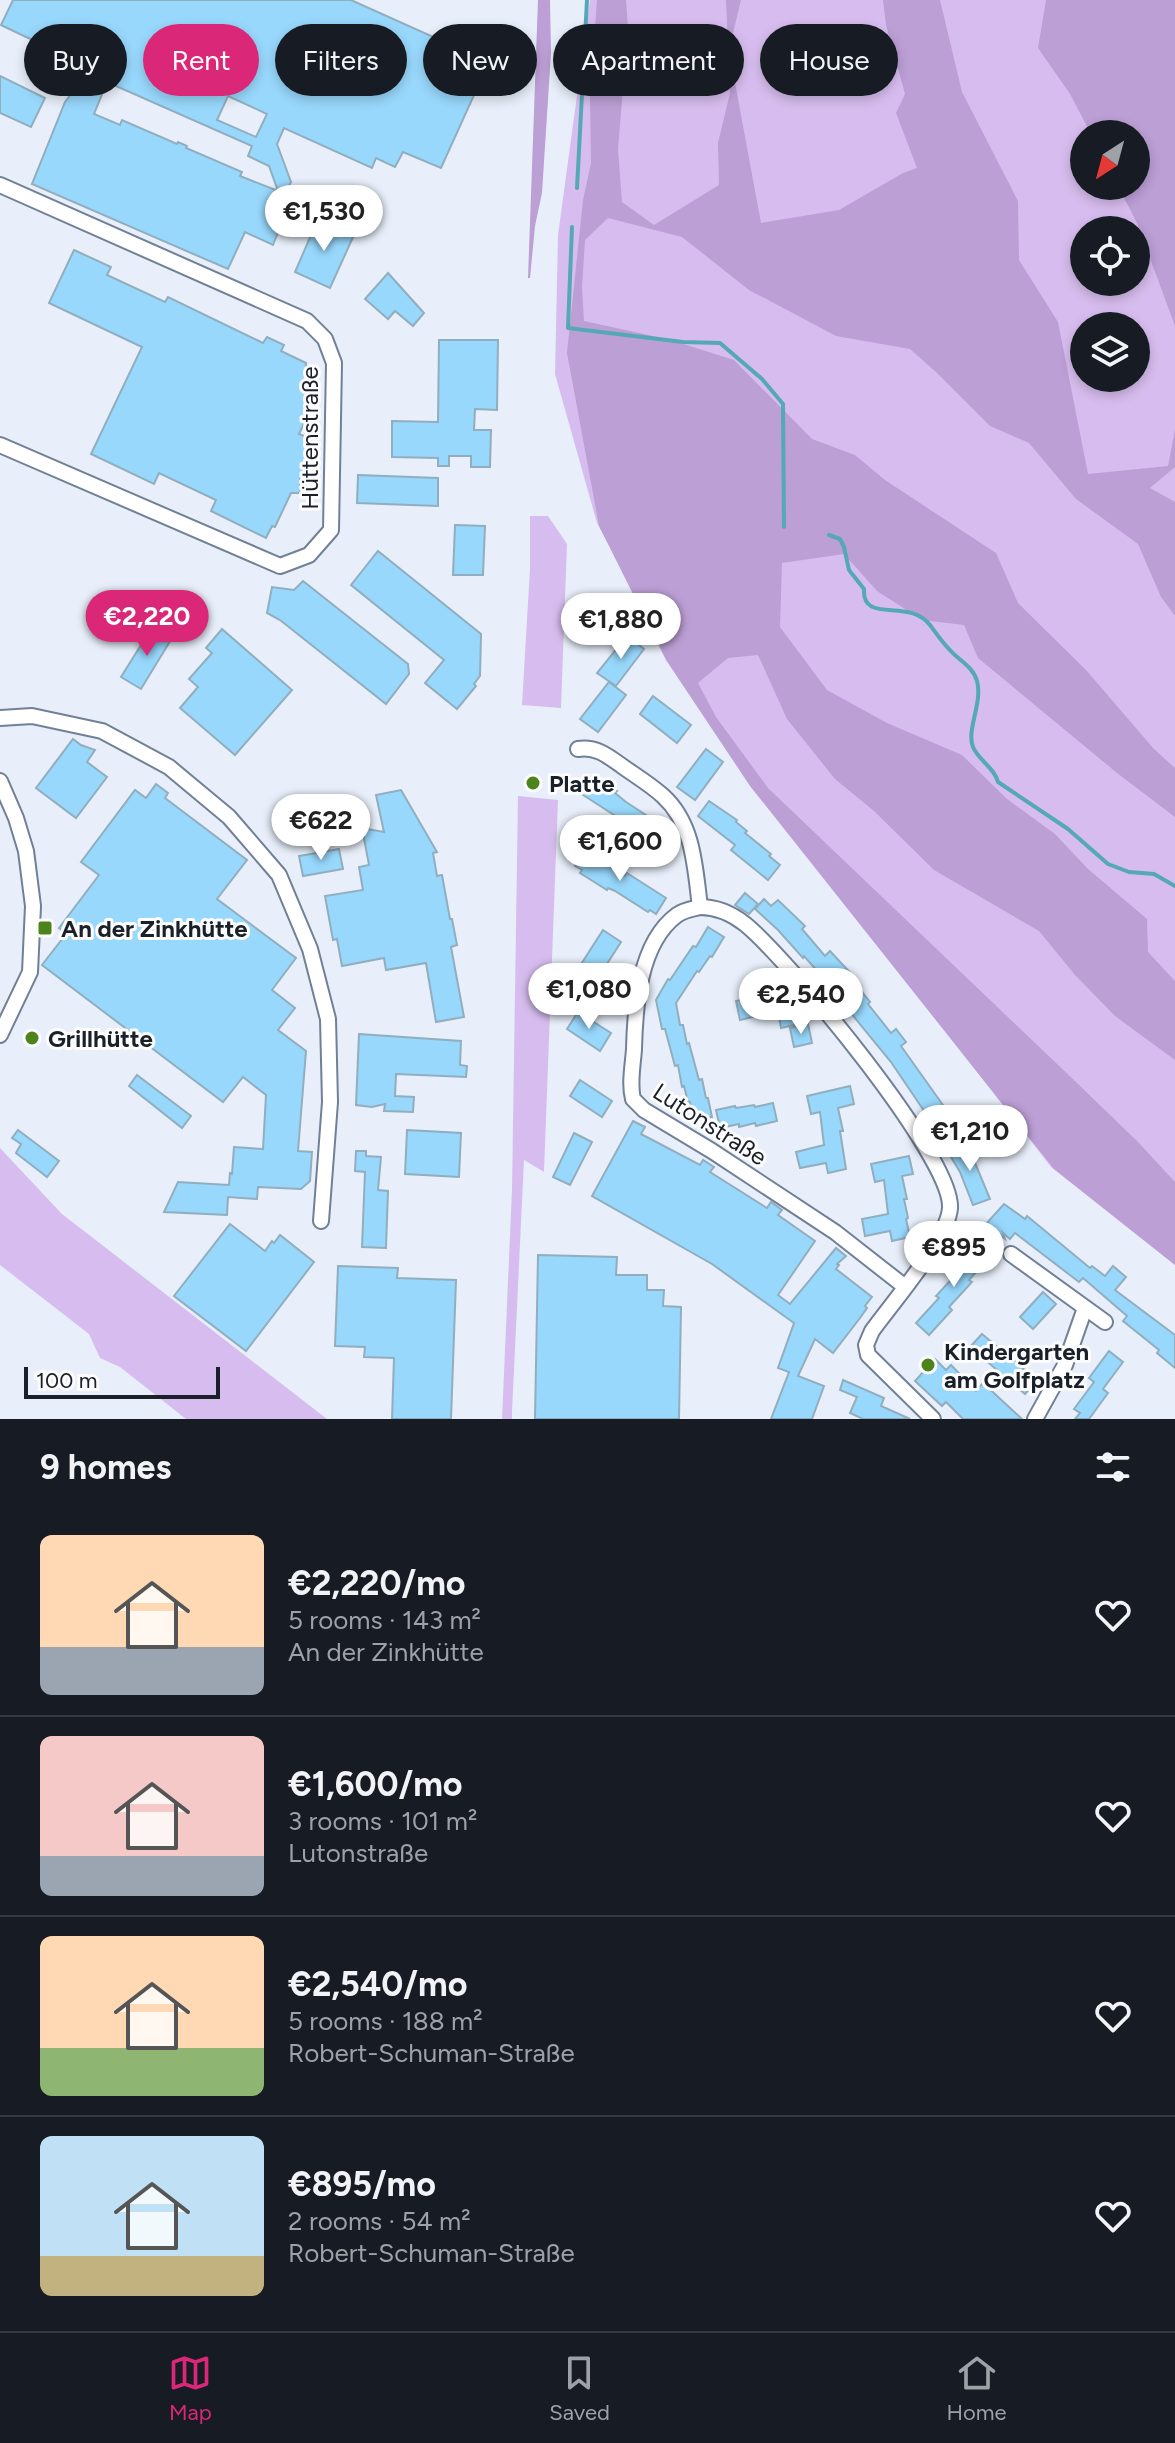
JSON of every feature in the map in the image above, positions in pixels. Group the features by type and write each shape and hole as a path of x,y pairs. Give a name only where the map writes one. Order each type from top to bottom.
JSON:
{"street":[{"name":"Hüttenstraße","path":"0,185 307,321 325,339 334,363 331,530 309,555 280,566 0,445"},
{"path":"0,718 32,716 102,731 169,767 229,817 279,875 310,949 328,1019 330,1102 321,1221"},
{"path":"578,749 587,747 598,750 652,787 676,811 689,836 700,907 719,909 732,915 773,953 835,1022 878,1077 940,1172 949,1196 950,1209 946,1220 935,1243 870,1335 866,1350 933,1419"},
{"path":"0,781 26,851 33,906 30,972 0,1035"},
{"name":"Lutonstraße","path":"700,907 675,917 663,929 652,948 635,1010 633,1099 639,1107 824,1225 904,1286"},
{"path":"1011,1254 1105,1322"},
{"path":"1035,1419 1065,1365 1085,1308"}],"shaded area":[{"path":"538,0 550,0 551,53 542,193 528,278 535,96 537,96"},
{"path":"590,0 1175,0 1175,1265 1051,1167 752,782 670,657 597,523 555,374 558,235 577,96 744,96 744,24 587,24"},
{"path":"597,0 626,0 628,24 595,24"},
{"path":"726,0 741,0 735,24 727,24"},
{"path":"883,0 940,0 962,92 1018,201 1019,260 1058,322 1088,474 1168,466 1175,430 1175,467 1150,488 1175,502 1175,616 1161,597 1138,544 1076,499 1029,443 990,426 910,349 836,336 749,290 682,237 608,218 585,240 582,287 584,321 671,340 734,360 812,439 855,455 885,480 996,553 1018,603 1086,670 1154,749 1175,768 1175,817 978,658 964,625 922,620 877,591 844,554 782,563 780,627 827,690 887,723 962,755 1007,799 1055,834 1088,869 1147,919 1148,952 1175,981 1175,1060 1115,1016 1075,975 1039,931 934,870 874,811 835,779 787,719 758,655 728,658 698,683 716,717 768,788 1138,1142 1175,1182 1175,1265 1054,1169 750,786 666,660 599,526 567,353 583,200 591,163 590,96 622,96 618,149 622,202 654,225 719,185 718,143 729,96 738,96 761,223 839,210 917,168 896,113 905,94 898,69 898,24 886,24"},
{"path":"1046,0 1175,0 1175,326 1150,258 1150,216 1133,216 1125,200 1150,200 1150,120 1084,120 1038,48"},
{"path":"530,516 548,516 567,544 561,708 522,705"},
{"path":"518,796 558,800 544,1172 524,1160 512,1419 502,1419 512,1189"},
{"path":"0,1148 62,1214 327,1419 186,1419 120,1367 100,1358 89,1334 0,1265"}],"building":[{"path":"13,0 351,0 404,24 275,24 275,96 407,96 407,25 423,32 423,96 474,96 441,168 403,152 395,167 376,158 372,168 284,128 277,144 291,182 285,194 292,197 273,245 245,232 228,269 32,184 70,96 101,96 94,114 120,125 122,120 178,142 242,172 240,176 278,191 269,166 248,156 252,146 127,91 127,24 24,24 24,36 1,25","holes":["228,96 267,114 256,137 217,120"]},
{"path":"0,76 24,88 24,96 45,98 31,127 0,113"},
{"path":"318,219 354,235 330,288 295,272"},
{"path":"74,250 111,267 107,275 165,302 168,297 263,343 267,337 284,345 281,351 306,363 308,415 299,434 309,438 308,480 300,479 300,493 291,493 275,527 272,526 266,538 211,511 216,500 159,473 154,484 91,454 142,347 49,303"},
{"path":"388,273 424,313 413,326 395,311 388,319 365,299"},
{"path":"439,340 498,340 497,410 475,409 474,430 491,430 490,467 471,467 471,456 449,456 449,466 438,466 438,458 392,457 392,421 438,422"},
{"path":"358,475 438,478 438,506 357,503"},
{"path":"455,525 485,526 483,575 453,575"},
{"path":"378,551 481,634 480,676 474,684 476,686 457,709 425,683 444,660 351,585"},
{"path":"303,581 408,664 409,674 386,704 267,613 272,587 294,590"},
{"path":"153,626 172,638 141,689 121,677"},
{"path":"222,629 292,690 235,755 180,708 198,687 189,679 212,653 206,648"},
{"path":"627,636 644,649 616,686 597,673"},
{"path":"609,682 626,695 598,732 580,719"},
{"path":"653,696 691,725 677,743 640,714"},
{"path":"73,739 95,750 87,762 107,777 76,818 36,788"},
{"path":"706,749 723,762 695,800 677,787"},
{"path":"587,775 617,791 615,793 626,802 665,830 655,846 577,791"},
{"path":"156,784 168,793 165,798 247,860 217,899 296,958 272,990 295,1008 278,1030 306,1051 298,1151 312,1152 310,1181 301,1189 258,1187 257,1199 228,1197 227,1215 164,1212 178,1182 229,1185 234,1147 263,1149 266,1095 243,1077 223,1102 42,965 66,934 59,928 99,875 81,862 135,790 146,798"},
{"path":"401,790 437,852 433,853 437,876 442,875 457,945 451,947 464,1017 436,1022 426,963 386,970 384,958 342,966 337,939 333,940 325,896 363,890 359,867 369,865 362,828 384,832 376,795"},
{"path":"709,801 737,820 747,831 745,833 780,865 768,880 731,850 735,845 698,816"},
{"path":"339,849 343,869 303,876 299,856"},
{"path":"585,851 666,898 656,914 580,873 582,870 575,866"},
{"path":"745,893 758,904 749,914 735,905"},
{"path":"764,899 771,906 778,900 805,926 802,929 825,956 830,951 856,979 854,982 870,1002 868,1004 891,1033 896,1029 906,1042 901,1046 955,1122 939,1133 891,1062 841,1001 849,994 845,985 832,975 826,981 755,909"},
{"path":"708,927 724,937 676,1003 680,1025 683,1025 699,1080 702,1079 712,1117 694,1121 678,1065 675,1066 665,1029 662,1029 656,1000 668,979 693,946 696,947"},
{"path":"603,930 621,942 596,981 578,969"},
{"path":"776,984 780,1006 795,1003 799,1024 781,1028 778,1011 740,1020 736,1001 759,996 757,988"},
{"path":"578,1012 611,1033 600,1051 567,1029"},
{"path":"808,1024 812,1043 794,1047 790,1028"},
{"path":"359,1034 461,1041 460,1065 467,1066 466,1077 396,1074 395,1096 414,1097 413,1112 384,1111 385,1104 372,1107 356,1105"},
{"path":"137,1075 191,1116 182,1128 129,1086"},
{"path":"580,1080 612,1101 602,1117 570,1096"},
{"path":"850,1086 854,1104 838,1108 846,1169 828,1173 826,1163 800,1168 796,1152 824,1145 820,1112 811,1114 807,1096"},
{"path":"773,1103 777,1121 756,1126 755,1123 720,1128 716,1110"},
{"path":"633,1121 645,1127 641,1134 700,1165 703,1160 714,1167 710,1172 767,1208 771,1202 782,1210 778,1215 815,1241 778,1295 790,1304 836,1248 846,1256 836,1269 872,1297 833,1353 815,1339 798,1376 824,1386 812,1419 771,1419 789,1372 778,1368 794,1323 712,1264 592,1196"},
{"path":"18,1130 59,1161 47,1177 16,1153 21,1144 12,1138"},
{"path":"407,1130 461,1133 459,1177 405,1174"},
{"path":"574,1133 592,1142 570,1185 553,1177"},
{"path":"966,1141 976,1157 973,1158 990,1199 973,1205 948,1152"},
{"path":"356,1151 366,1151 366,1156 381,1157 378,1190 388,1191 386,1248 362,1247 365,1172 355,1171"},
{"path":"909,1156 913,1174 902,1176 910,1237 892,1241 890,1231 865,1236 862,1219 888,1214 884,1180 875,1182 871,1164"},
{"path":"1004,1204 1025,1219 1027,1216 1090,1268 1092,1266 1105,1276 1113,1266 1126,1277 1115,1290 1175,1335 1175,1368 1157,1353 1159,1350 1123,1321 1127,1316 1083,1278 1079,1282 1015,1233 1010,1239 1003,1233 1005,1239 986,1224"},
{"path":"230,1224 265,1251 280,1235 314,1262 246,1351 174,1296"},
{"path":"978,1243 991,1255 949,1307 952,1310 929,1335 916,1323 939,1298 936,1296 959,1271 956,1268"},
{"path":"538,1255 617,1257 616,1275 647,1275 647,1290 664,1290 663,1306 681,1307 679,1419 535,1419"},
{"path":"338,1266 398,1268 397,1278 456,1280 451,1419 392,1419 394,1358 364,1357 365,1347 335,1346"},
{"path":"1043,1292 1056,1304 1033,1329 1020,1317"},
{"path":"982,1334 1037,1380 1025,1394 970,1347"},
{"path":"1109,1351 1123,1362 1103,1389 1108,1393 1089,1419 1075,1419 1080,1413 1074,1409 1094,1382 1089,1378"},
{"path":"935,1359 946,1370 951,1365 976,1391 983,1383 1022,1419 963,1419 946,1402 942,1406 915,1381"},
{"path":"843,1380 884,1398 881,1406 910,1419 863,1419 850,1413 857,1397 840,1390"}],"waterway":[{"path":"577,188 587,0"},
{"path":"572,227 568,328 683,342 720,343 762,379 783,404 784,527"},
{"path":"829,535 840,539 849,570 864,589 865,600 871,606 921,617 972,671 977,681 978,698 971,740 998,782 1068,829 1108,864 1129,872 1154,874 1175,886"}],"place":[{"name":"Platte","path":"533,783"},
{"name":"An der Zinkhütte","path":"45,928"},
{"name":"Grillhütte","path":"32,1038"},
{"name":"Kindergarten am Golfplatz","path":"928,1365"}]}
